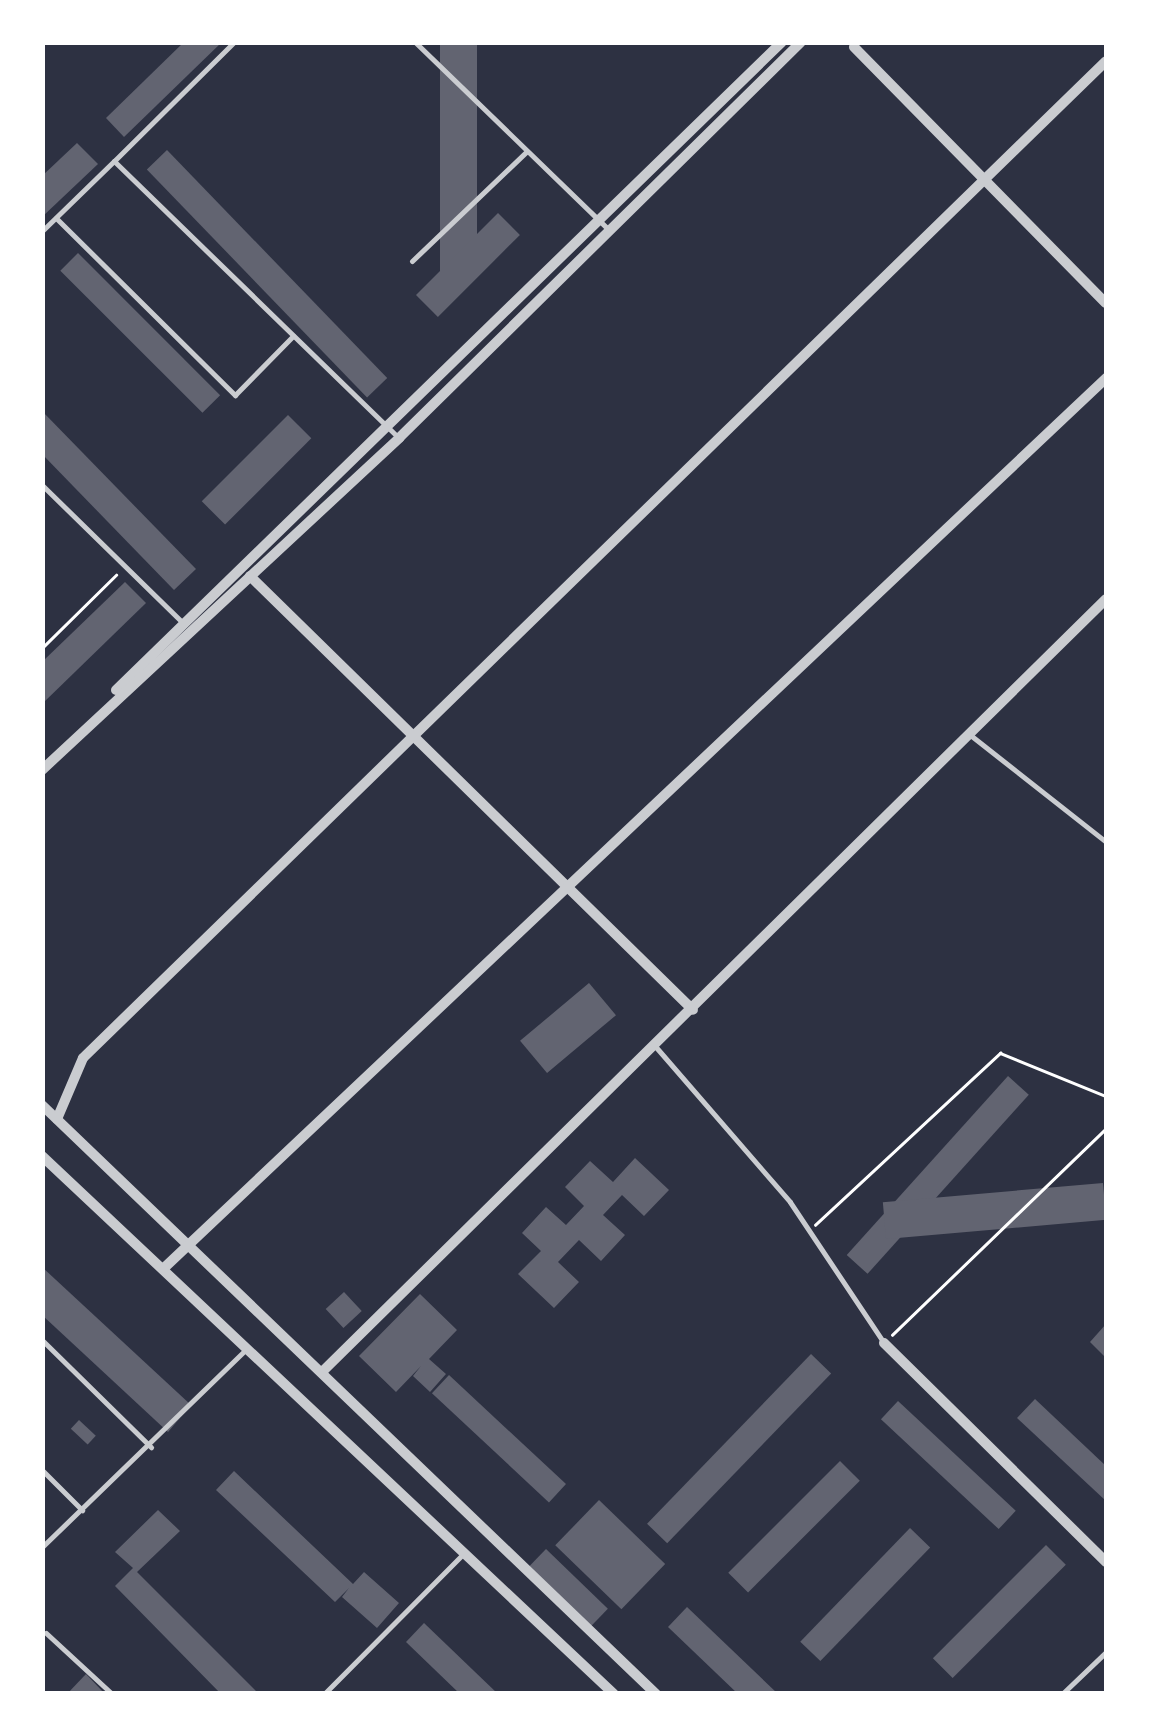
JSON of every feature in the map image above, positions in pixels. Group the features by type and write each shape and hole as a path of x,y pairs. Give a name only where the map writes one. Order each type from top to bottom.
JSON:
{"street":[{"path":"42,762 782,42"},
{"path":"42,770 399,438 801,42"},
{"path":"854,48 1106,303"},
{"path":"57,1119 83,1058 409,732 982,174 1106,60"},
{"path":"164,1268 1106,378"},
{"path":"250,576 693,1010"},
{"path":"324,1370 1106,599"},
{"path":"42,1104 324,1370 656,1694"},
{"path":"42,1156 614,1694"},
{"path":"884,1343 1106,1562"}],"lane":[{"path":"42,231 234,42"},
{"path":"415,42 609,230"},
{"path":"412,261 527,151"},
{"path":"114,161 399,438"},
{"path":"56,218 235,395 293,336"},
{"path":"42,485 190,630"},
{"path":"970,734 1106,842"},
{"path":"1106,990 1106,1002"},
{"path":"656,1046 809,1230 884,1343"},
{"path":"42,1340 151,1447"},
{"path":"42,1547 151,1447 245,1350"},
{"path":"42,1470 82,1510"},
{"path":"324,1694 464,1553"},
{"path":"46,1633 112,1694"},
{"path":"1062,1694 1106,1652"}],"path":[{"path":"42,648 125,566"},
{"path":"809,1230 1000,1053 1106,1096"},
{"path":"884,1343 1106,1128"}],"building":[{"path":"184,42 222,42 124,137 106,118"},
{"path":"440,42 477,42 477,278 440,278"},
{"path":"77,143 98,164 42,217 42,176"},
{"path":"167,150 387,378 367,397 147,169"},
{"path":"498,213 520,235 438,317 416,295"},
{"path":"78,253 220,395 202,413 60,271"},
{"path":"42,411 196,569 174,590 42,454"},
{"path":"288,415 311,438 225,525 202,501"},
{"path":"125,582 146,603 42,704 42,662"},
{"path":"589,983 616,1015 547,1073 520,1041"},
{"path":"1008,1076 1029,1095 868,1274 847,1255"},
{"path":"635,1158 669,1190 644,1216 622,1195 603,1215 625,1235 601,1261 579,1240 558,1262 579,1282 554,1308 518,1274 541,1251 522,1233 546,1207 566,1225 584,1206 565,1187 590,1161 613,1182"},
{"path":"1103,1183 1106,1220 886,1239 883,1202"},
{"path":"42,1267 191,1405 168,1432 42,1315"},
{"path":"344,1292 362,1311 343,1328 326,1309"},
{"path":"420,1294 457,1330 429,1359 446,1374 430,1392 413,1376 421,1366 396,1392 359,1356"},
{"path":"1106,1324 1106,1358 1090,1342"},
{"path":"811,1354 831,1373 667,1543 647,1524"},
{"path":"449,1375 566,1484 549,1502 432,1393"},
{"path":"1035,1399 1106,1466 1106,1501 1017,1418"},
{"path":"898,1401 1016,1511 999,1529 881,1419"},
{"path":"79,1420 96,1436 88,1444 71,1429"},
{"path":"840,1461 860,1481 748,1593 728,1573"},
{"path":"234,1471 353,1584 364,1572 399,1603 377,1628 342,1597 349,1588 335,1602 216,1490"},
{"path":"599,1500 665,1564 621,1609 555,1545"},
{"path":"158,1510 180,1531 137,1572 259,1694 221,1694 115,1586 133,1568 115,1552"},
{"path":"910,1528 930,1547 820,1661 800,1642"},
{"path":"1046,1545 1066,1565 953,1678 933,1658"},
{"path":"546,1549 608,1609 591,1626 529,1566"},
{"path":"687,1607 778,1694 738,1694 668,1627"},
{"path":"424,1623 498,1694 460,1694 406,1642"},
{"path":"86,1674 105,1694 67,1694"}]}
